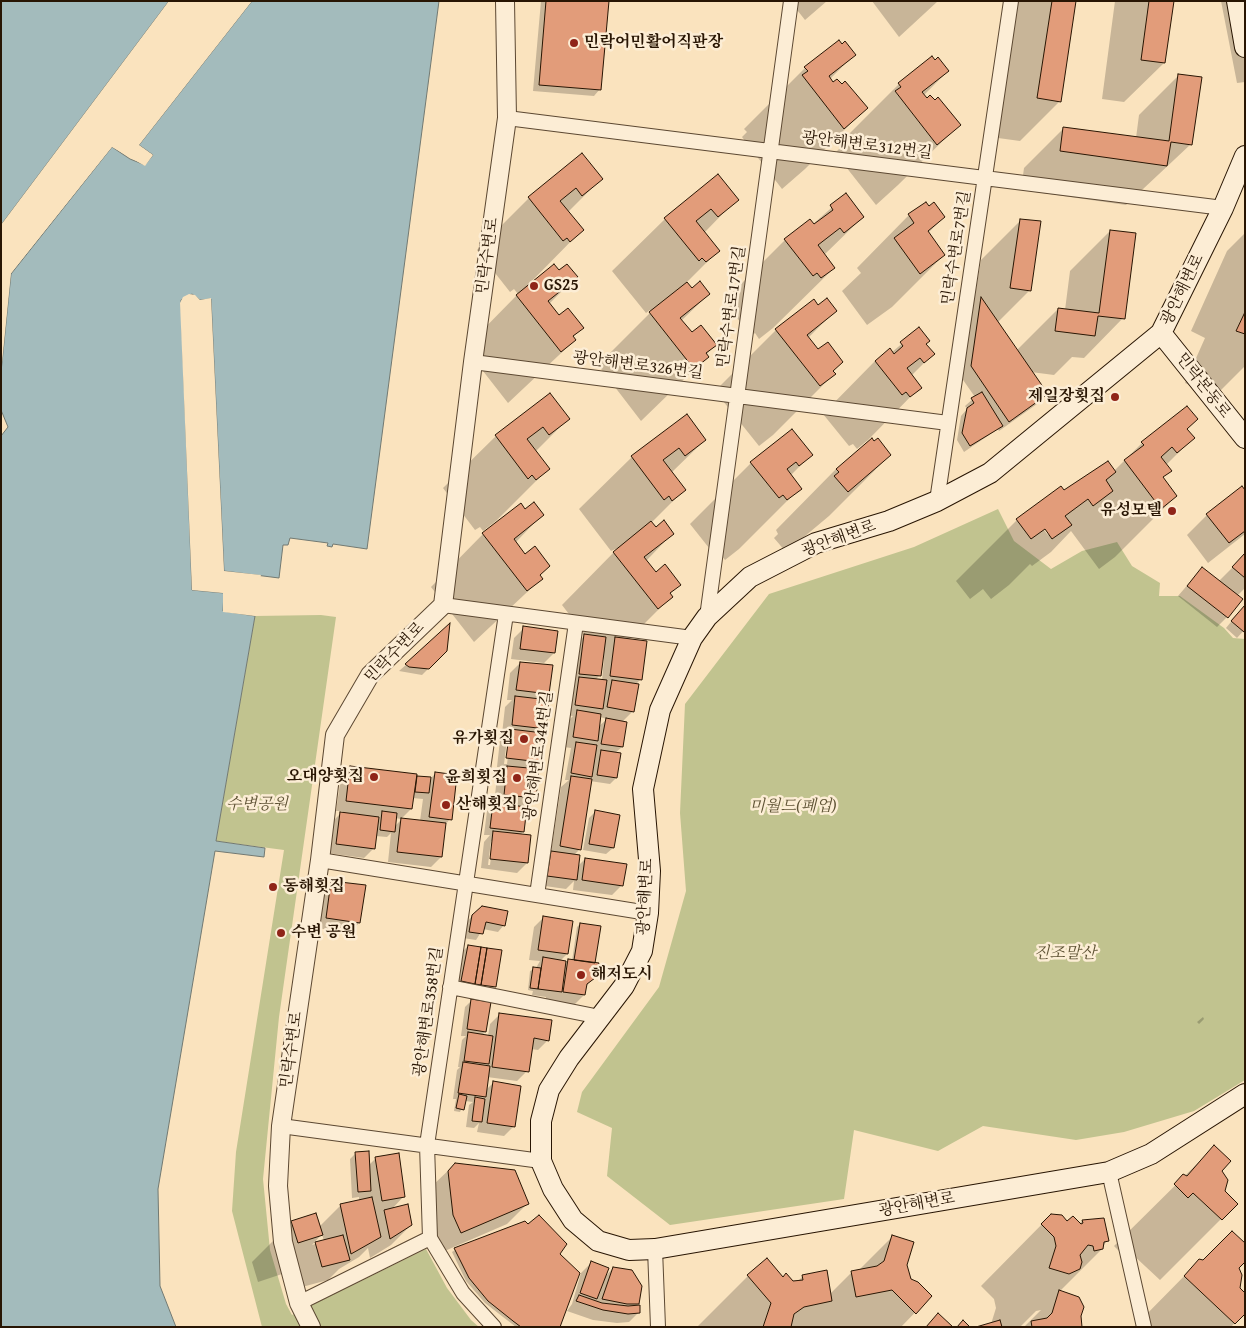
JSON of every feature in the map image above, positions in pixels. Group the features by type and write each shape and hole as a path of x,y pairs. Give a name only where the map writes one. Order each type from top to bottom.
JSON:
{"main road":[{"path":"1236,1 1245,47"},
{"name":"광안해변로","path":"1245,156 1224,208 1162,333 990,473 937,500 889,521 816,543 750,577 707,617 692,638 660,710 643,789 650,871 648,912 642,951 624,986 568,1058 549,1090 541,1121 541,1160 553,1189 573,1220 598,1241 629,1250 655,1249 1109,1172 1150,1154 1245,1094"},
{"name":"민락본동로","path":"1162,333 1245,438"}],"street":[{"name":"민락수변로","path":"311,1327 299,1303 283,1242 278,1186 281,1126 320,860 335,735 370,675 443,605 473,362 507,118 505,1"},
{"name":"민락수변로17번길","path":"707,617 791,1"},
{"name":"민락수변로7번길","path":"937,500 1011,1"},
{"name":"광안해변로312번길","path":"507,118 1224,208"},
{"name":"광안해변로326번길","path":"473,362 948,423"},
{"path":"443,605 692,638"},
{"path":"466,883 506,614"},
{"name":"광안해변로344번길","path":"537,895 576,623"},
{"path":"320,860 648,912"},
{"name":"광안해변로358번길","path":"430,1238 427,1145 466,883"},
{"path":"450,987 600,1017"},
{"path":"281,1126 541,1160"},
{"path":"1109,1172 1144,1327"},
{"path":"299,1303 430,1238 463,1293 494,1327"},
{"path":"655,1249 658,1327"}],"green space":[{"name":"진조말산","path":"998,509 1014,541 1051,569 1082,551 1117,542 1132,566 1160,583 1159,596 1180,596 1224,628 1233,638 1245,639 1245,1080 1194,1111 1124,1132 1076,1140 983,1126 938,1151 854,1130 844,1199 670,1225 607,1176 612,1128 577,1112 582,1092 659,987 686,891 680,813 685,704 769,594 914,547"},
{"name":"수변 공원","path":"321,615 336,617 279,1017 263,1179 270,1250 286,1304 292,1315 426,1249 447,1288 471,1320 479,1327 262,1327 232,1211 236,1152 284,850 216,841 255,616"}],"water":[{"path":"1,1 169,1 1,225"},
{"path":"252,1 439,1 367,549 333,544 332,547 327,546 328,543 290,538 288,545 283,545 279,578 224,571 211,299 200,300 192,294 181,300 192,590 224,593 223,611 255,616 216,841 265,848 264,857 215,851 158,1189 160,1286 176,1327 1,1327 1,436 8,427 1,410 1,372 11,274 112,147 130,159 145,165 153,155 139,145"}],"pier":[{"path":"169,1 171,3 1,227 1,225"},
{"path":"249,1 252,1 139,145 153,155 145,166 112,147 11,273 1,372 1,346 8,272 111,145 144,162 150,155 137,147 137,144"},
{"path":"189,294 195,295 200,300 211,298 224,571 261,575 260,578 222,572 209,301 199,303 194,297 189,297 183,304 195,588 225,591 226,609 255,613 255,616 223,612 223,593 192,590 180,303 183,297"}],"building":[{"name":"민락어민활어직판장","path":"546,1 609,1 601,90 539,85"},
{"path":"1052,1 1076,1 1061,102 1037,98"},
{"path":"1149,1 1174,1 1165,63 1141,60"},
{"path":"839,40 842,44 845,41 856,55 829,76 833,82 837,79 842,84 845,81 868,108 844,129 802,75 808,71 804,67"},
{"path":"932,56 935,60 938,57 949,71 922,92 927,98 930,95 935,100 938,97 961,125 937,145 895,91 901,87 898,83"},
{"path":"1178,74 1202,77 1192,145 1171,142 1167,166 1060,151 1063,127 1169,141"},
{"path":"582,153 603,179 582,196 576,188 560,201 584,230 570,242 567,238 563,241 528,197"},
{"path":"718,174 739,200 718,217 711,209 696,221 720,251 706,262 702,258 699,261 664,218"},
{"path":"846,193 864,217 844,233 840,228 818,245 835,268 821,278 817,273 813,276 784,239 810,219 814,224 833,210 830,205"},
{"path":"926,202 929,206 934,202 945,217 928,231 945,255 920,274 894,238 914,223 908,214"},
{"path":"1020,219 1041,221 1031,291 1010,288"},
{"path":"1110,230 1136,233 1125,319 1098,316 1095,336 1055,331 1058,308 1099,313"},
{"path":"554,264 559,270 567,264 578,277 548,301 559,315 568,308 584,328 573,336 576,340 561,352 516,295"},
{"path":"700,281 710,294 680,318 692,332 701,325 717,345 706,353 709,357 694,369 649,312 687,282 692,288"},
{"path":"981,297 1048,394 1009,422 971,366"},
{"path":"827,298 837,311 807,335 818,349 828,342 843,362 833,371 836,374 820,386 775,329 814,299 818,305"},
{"path":"1245,312 1245,334 1236,331"},
{"path":"919,327 930,341 926,344 935,354 924,363 920,358 907,368 922,388 910,397 906,392 902,395 875,361 890,348 894,354 903,346 900,342"},
{"path":"982,392 1003,426 970,446 962,433 967,408 974,403 971,398"},
{"path":"550,393 570,419 549,435 543,427 527,439 550,469 536,480 532,475 528,479 495,435"},
{"path":"1187,406 1198,419 1187,429 1195,438 1177,453 1172,447 1161,457 1172,471 1163,477 1177,496 1161,509 1124,460 1144,445 1141,442"},
{"path":"687,414 706,440 685,456 679,448 663,460 686,490 672,501 669,496 664,500 631,456"},
{"path":"792,429 813,455 799,466 796,462 787,469 802,489 787,500 783,495 779,498 750,462"},
{"path":"872,438 874,441 878,438 891,455 848,492 834,476 839,472 836,469"},
{"path":"1108,461 1116,472 1106,480 1113,491 1093,506 1088,499 1065,516 1072,525 1052,539 1045,529 1031,539 1016,519 1061,486 1064,490"},
{"path":"1242,486 1245,490 1245,531 1229,543 1206,514"},
{"path":"534,502 544,515 514,539 525,554 535,546 550,566 540,575 543,579 527,591 482,533 521,503 525,509"},
{"path":"664,520 674,534 644,557 656,572 665,564 681,585 670,593 673,597 658,609 613,552 651,521 656,527"},
{"path":"1245,553 1245,578 1232,567"},
{"path":"1202,567 1243,599 1228,618 1187,586"},
{"path":"1245,605 1245,631 1244,632 1231,621"},
{"path":"450,623 447,651 429,669 409,667 405,664"},
{"path":"523,626 558,631 555,653 520,649"},
{"path":"584,634 606,637 601,676 579,674"},
{"path":"615,637 647,641 642,680 610,676"},
{"path":"520,662 553,665 549,694 516,690"},
{"path":"579,677 607,680 603,709 575,705"},
{"path":"612,680 639,684 634,712 607,707"},
{"path":"515,696 549,700 546,729 512,725"},
{"path":"577,710 601,714 598,741 573,737"},
{"path":"606,718 627,722 623,747 601,744"},
{"path":"510,729 543,733 540,762 506,758"},
{"path":"576,742 597,745 592,777 571,773"},
{"path":"601,750 621,753 617,778 597,775"},
{"path":"350,766 417,774 412,809 346,801"},
{"path":"507,766 539,769 536,798 504,795"},
{"path":"435,772 457,775 452,820 429,817"},
{"path":"417,776 431,777 429,793 415,792"},
{"path":"571,776 592,779 581,850 560,846"},
{"path":"493,803 527,807 524,832 490,828"},
{"path":"595,810 620,815 614,848 589,844"},
{"path":"382,811 397,813 395,832 380,830"},
{"path":"340,812 379,817 375,849 336,844"},
{"path":"401,818 446,823 442,857 397,852"},
{"path":"493,831 531,835 528,863 490,859"},
{"path":"551,851 580,855 577,880 547,876"},
{"path":"585,858 627,864 623,886 582,880"},
{"path":"331,881 366,885 360,923 326,918"},
{"path":"482,906 508,911 505,926 486,922 483,934 469,932 472,915"},
{"path":"543,916 573,921 568,954 538,950"},
{"name":"해저도시","path":"580,923 601,926 595,963 574,960"},
{"path":"468,945 481,947 475,984 461,981"},
{"path":"481,947 487,948 481,985 475,984"},
{"path":"487,948 502,950 496,987 481,985"},
{"path":"543,957 566,961 562,992 538,989"},
{"name":"해저도시","path":"568,959 599,963 595,978 587,984 585,995 563,992"},
{"path":"533,967 541,968 538,989 530,988"},
{"path":"471,999 491,1002 486,1032 467,1029"},
{"path":"499,1013 552,1020 549,1041 534,1038 529,1072 492,1067"},
{"path":"468,1032 493,1036 489,1064 464,1061"},
{"path":"463,1062 490,1066 486,1097 458,1093"},
{"path":"493,1081 521,1086 515,1127 487,1123"},
{"path":"459,1094 467,1096 464,1110 456,1108"},
{"path":"475,1097 485,1099 482,1122 472,1121"},
{"path":"1214,1145 1231,1161 1222,1171 1228,1180 1225,1191 1238,1204 1222,1220 1193,1193 1188,1198 1174,1184 1183,1174 1187,1176"},
{"path":"369,1151 371,1191 358,1192 355,1152"},
{"path":"399,1153 405,1197 382,1201 375,1157"},
{"path":"455,1163 515,1170 529,1204 461,1233 453,1215 448,1171"},
{"path":"372,1197 381,1237 351,1254 340,1204"},
{"path":"408,1204 412,1225 390,1239 384,1210"},
{"path":"316,1213 323,1235 298,1243 291,1221"},
{"path":"1051,1214 1062,1215 1067,1221 1073,1216 1081,1224 1083,1223 1082,1220 1104,1218 1109,1241 1104,1242 1103,1249 1094,1251 1093,1246 1088,1245 1080,1255 1082,1262 1080,1269 1069,1274 1049,1268 1056,1246 1054,1237 1041,1224"},
{"path":"539,1215 567,1244 560,1254 580,1273 560,1327 521,1327 488,1301 469,1278 454,1248 525,1221 528,1224"},
{"path":"1232,1231 1245,1243 1245,1262 1239,1268 1242,1275 1240,1288 1245,1293 1245,1314 1235,1324 1184,1276 1199,1259 1203,1260"},
{"path":"343,1235 350,1260 322,1267 315,1242"},
{"path":"892,1235 914,1242 907,1265 911,1279 918,1282 932,1296 916,1314 892,1290 856,1297 851,1271 877,1266 884,1261"},
{"path":"767,1258 783,1277 786,1273 793,1281 803,1280 802,1275 827,1270 832,1301 804,1307 794,1314 791,1327 763,1327 771,1303 747,1275"},
{"path":"591,1261 609,1268 597,1299 580,1293"},
{"path":"613,1267 632,1270 642,1286 639,1304 627,1304 602,1299"},
{"path":"1059,1290 1079,1297 1084,1307 1081,1316 1082,1327 1032,1327 1031,1321 1047,1318 1052,1313"},
{"path":"579,1295 602,1303 628,1306 640,1305 640,1313 628,1314 603,1310 576,1301"},
{"path":"938,1313 953,1327 926,1327"},
{"path":"963,1320 970,1327 957,1327"},
{"path":"1000,1320 1002,1327 976,1327"}],"place":[{"name":"민락어민활어직판장","path":"574,43"},
{"name":"GS25","path":"534,286"},
{"name":"제일장횟집","path":"1115,397"},
{"name":"유성모텔","path":"1172,511"},
{"name":"유가횟집","path":"524,739"},
{"name":"오대양횟집","path":"374,777"},
{"name":"윤희횟집","path":"517,778"},
{"name":"산해횟집","path":"446,805"},
{"name":"동해횟집","path":"273,887"},
{"name":"수변 공원","path":"281,933"},
{"name":"해저도시","path":"581,975"}],"park label":[{"name":"수변공원","path":"257,805"},
{"name":"미월드(폐업)","path":"793,807"}]}
